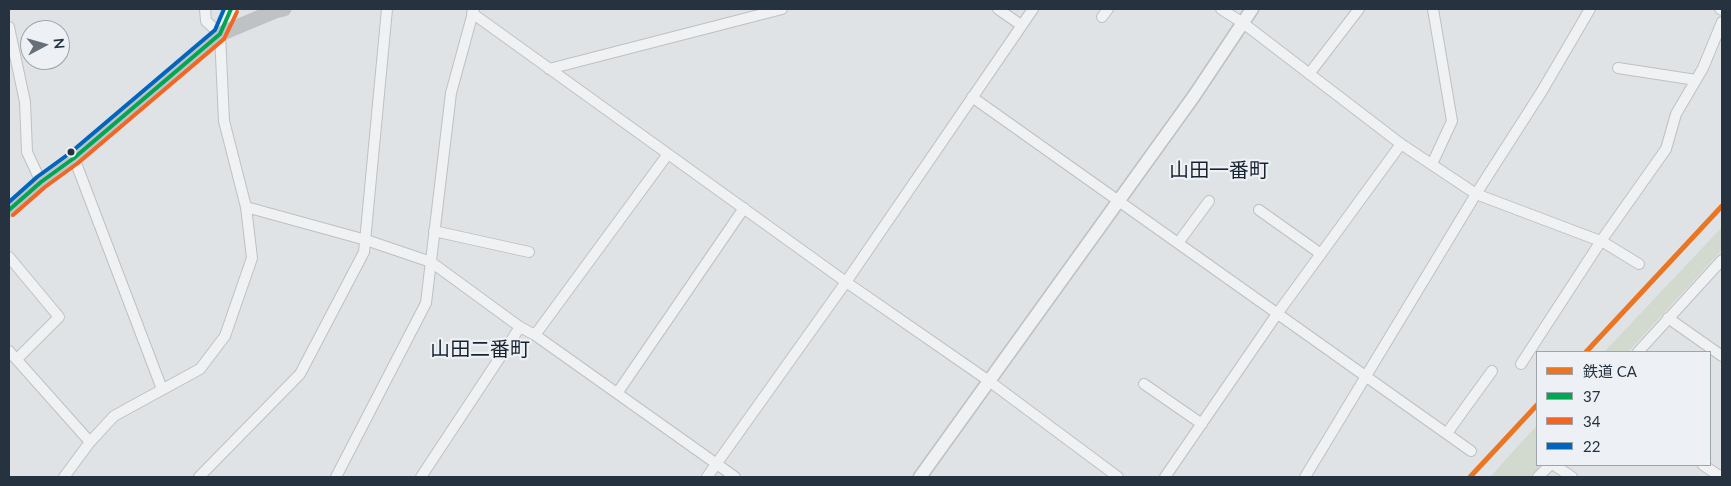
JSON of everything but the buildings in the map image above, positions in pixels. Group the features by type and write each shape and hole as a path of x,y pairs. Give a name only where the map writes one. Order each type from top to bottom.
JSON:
{"main road":[{"path":"9,210 41,182 74,158 220,34 284,9"}],"street":[{"path":"205,9 206,21 220,34"},
{"path":"64,477 90,442 114,416 162,388 200,369 225,336 252,258 246,207 224,121 220,34 232,9"},
{"path":"200,477 300,374 364,252 387,9"},
{"path":"550,69 768,10 782,9"},
{"path":"998,9 1022,25"},
{"path":"708,477 846,282 1033,9"},
{"path":"1221,9 1401,144 1476,194 1601,241 1639,264"},
{"path":"920,477 1194,96 1252,9"},
{"path":"1309,74 1359,9"},
{"path":"1432,164 1452,122 1433,9"},
{"path":"1305,477 1590,9"},
{"path":"336,477 426,303 450,93 473,11 550,69 846,282 989,381 1118,477"},
{"path":"1521,364 1601,241 1666,149 1676,114 1703,68 1722,23"},
{"path":"9,27 11,50 25,102 27,152 41,182"},
{"path":"1618,68 1696,80"},
{"path":"972,97 1471,451"},
{"path":"1165,477 1277,314 1401,144"},
{"path":"535,334 668,154"},
{"path":"74,158 162,388"},
{"path":"1178,243 1209,201"},
{"path":"246,207 366,240 431,262 520,327 535,334 618,392 735,477"},
{"path":"618,392 744,208"},
{"path":"1259,210 1321,254"},
{"path":"434,231 529,252"},
{"path":"9,257 59,317 17,359"},
{"path":"1639,351 1722,260"},
{"path":"1668,318 1722,356"},
{"path":"421,477 520,327"},
{"path":"9,351 90,442"},
{"path":"1447,434 1492,371"},
{"path":"1144,384 1202,424"},
{"path":"1538,477 1551,466"},
{"path":"1554,466 1572,477"},
{"path":"1704,466 1721,477"}],"shaded area":[{"path":"1722,227 1722,250 1629,351 1605,351"},
{"path":"1536,426 1536,466 1542,466 1533,475 1528,477 1490,477"}],"rail line":[{"name":"CA","path":"1587,351 1722,206"},
{"name":"CA","path":"1470,477 1536,406"}],"transit line":[{"name":"22","path":"9,202 215,30 224,9"},
{"name":"37","path":"9,210 41,182 74,158 220,34 231,9"},
{"name":"34","path":"13,215 45,187 78,163 224,39 237,12"}],"district":[{"name":"山田一番町","path":"1219,171"},
{"name":"山田二番町","path":"480,350"}]}
